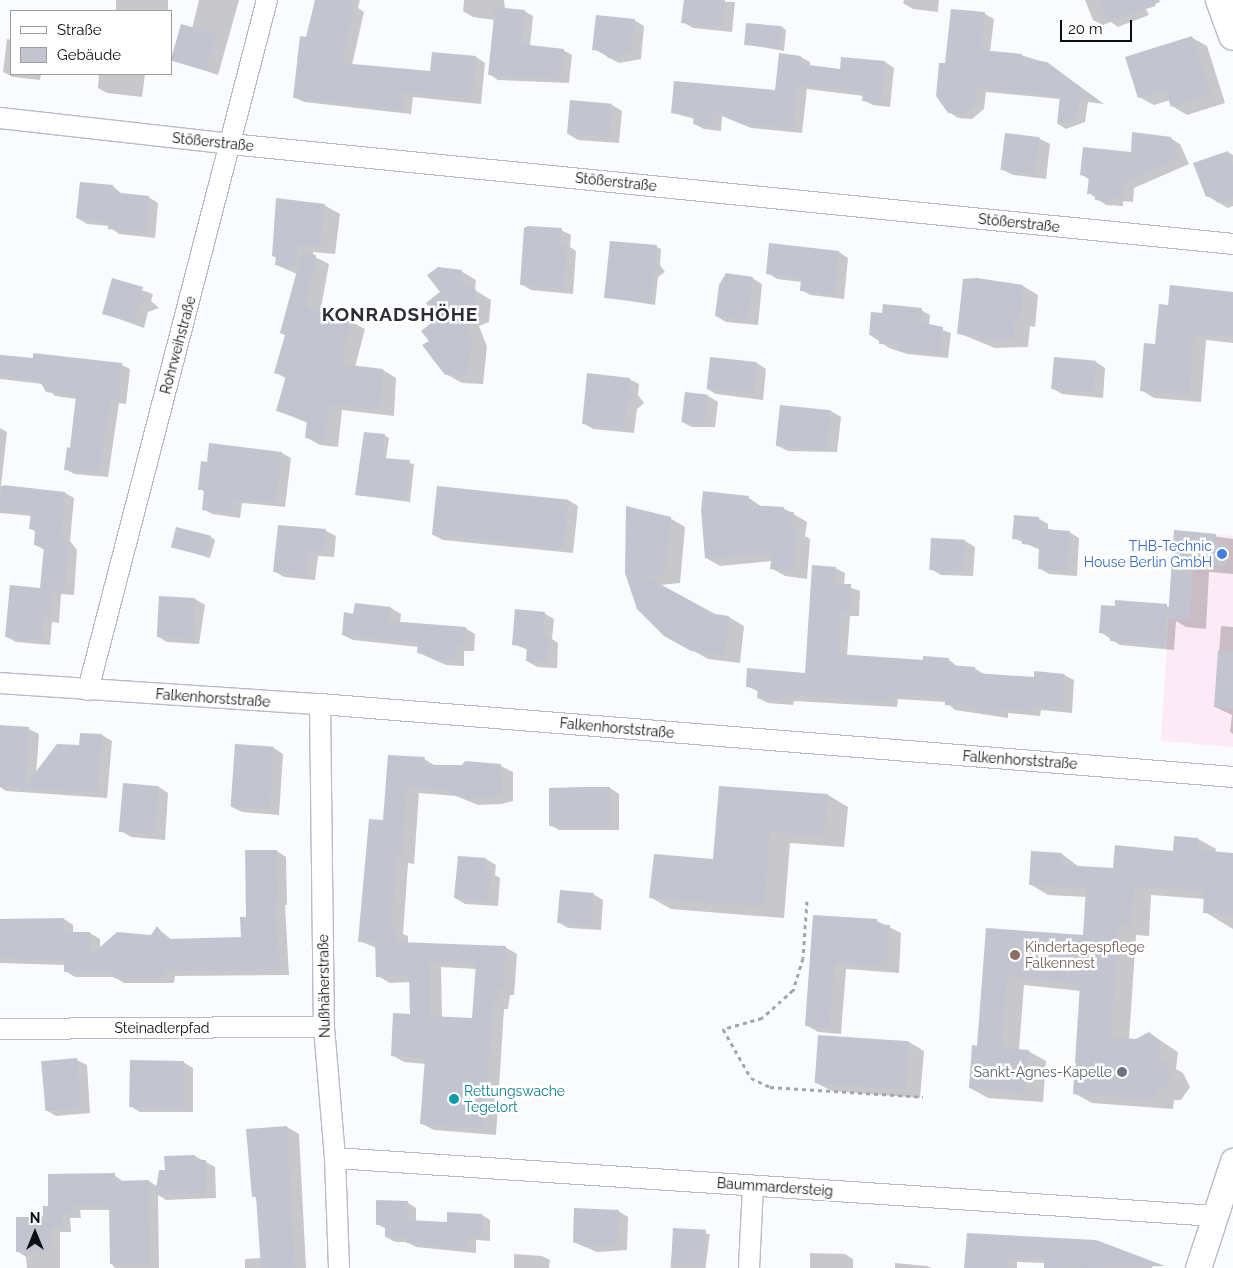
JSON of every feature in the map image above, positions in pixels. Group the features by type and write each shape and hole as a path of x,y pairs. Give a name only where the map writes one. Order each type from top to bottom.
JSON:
{"main road":[{"path":"1220,0 1233,36"}],"street":[{"name":"Rohrweihstraße","path":"88,690 266,0"},
{"name":"Stößerstraße","path":"0,118 230,144 1233,244"},
{"name":"Falkenhorststraße","path":"0,683 320,704 1233,777"},
{"name":"Nußhäherstraße","path":"320,704 324,1027 335,1158 339,1268"},
{"name":"Steinadlerpfad","path":"0,1029 324,1027"},
{"name":"Baummardersteig","path":"335,1158 1215,1216"},
{"path":"1198,1268 1233,1160"},
{"path":"749,1268 753,1186"}],"path":[{"path":"807,901 802,958 793,990 762,1018 722,1029 751,1078 770,1087 923,1097"}],"shaded area":[{"path":"1174,530 1233,536 1233,747 1161,741"}],"building":[{"path":"315,0 349,0 348,3 355,5 342,63 430,71 432,52 476,56 472,99 403,92 402,110 293,98 300,36 306,37"},
{"path":"684,0 725,0 722,27 681,23"},
{"path":"1099,0 1159,0 1160,2 1107,22"},
{"path":"495,7 525,10 521,44 564,49 560,79 488,75"},
{"path":"951,9 985,12 981,50 1022,54 1021,59 1047,62 1098,100 1079,98 1077,118 1057,124 1060,96 977,88 975,104 963,115 948,113 936,96 939,63 945,63"},
{"path":"596,15 635,19 631,54 623,53 618,59 608,58 603,51 592,50"},
{"path":"746,23 782,26 780,48 744,45"},
{"path":"181,24 217,34 206,71 172,61"},
{"path":"1192,36 1211,94 1171,107 1165,89 1138,98 1125,57"},
{"path":"779,53 801,56 801,64 840,69 841,57 885,61 881,103 862,101 863,92 797,85 793,128 740,123 713,112 712,126 693,124 694,116 671,113 674,81 775,90"},
{"path":"570,100 612,104 609,138 567,134"},
{"path":"1132,132 1171,137 1180,158 1124,183 1123,197 1114,196 1113,202 1095,200 1095,194 1087,194 1089,177 1080,175 1083,147 1131,152"},
{"path":"1005,133 1040,137 1035,174 1000,170"},
{"path":"1228,151 1233,166 1233,198 1217,203 1214,194 1206,197 1193,163"},
{"path":"80,182 113,185 112,192 149,196 145,233 108,229 108,222 76,218"},
{"path":"276,198 325,204 320,247 298,244 296,267 275,265 276,257 272,256"},
{"path":"528,226 562,228 560,244 567,244 563,289 520,285 524,228"},
{"path":"610,241 657,245 655,262 661,269 654,275 651,303 604,298"},
{"path":"769,243 839,251 835,294 800,291 801,278 766,274"},
{"path":"302,252 316,255 306,308 352,320 341,364 383,369 380,409 329,404 325,440 305,438 307,420 276,411 286,376 274,373 285,335 280,333"},
{"path":"438,267 462,270 461,280 476,290 474,313 465,317 472,337 468,376 445,375 422,345 429,341 421,331 436,319 426,303 440,292 427,275"},
{"path":"726,273 753,277 748,320 715,316 719,285"},
{"path":"112,278 143,287 141,294 150,303 138,306 134,323 102,314"},
{"path":"977,278 1023,285 1021,319 1015,318 1013,339 979,340 979,336 957,334 963,279"},
{"path":"1170,285 1233,292 1233,336 1194,334 1189,396 1140,391 1144,343 1155,344 1159,304 1168,305"},
{"path":"883,304 922,308 920,322 943,327 940,354 896,350 897,345 879,344 880,336 869,335 871,312 882,313"},
{"path":"33,353 122,363 118,400 111,399 99,473 64,470 67,447 70,448 76,396 46,392 40,381 0,376 0,355 33,358"},
{"path":"710,357 757,362 753,394 707,389"},
{"path":"1054,357 1096,361 1093,393 1051,389"},
{"path":"587,373 630,378 628,388 635,397 627,403 624,429 582,424"},
{"path":"685,392 708,395 704,425 681,422"},
{"path":"780,405 831,410 826,451 776,446"},
{"path":"364,432 385,434 382,458 410,460 406,500 355,495"},
{"path":"209,443 282,452 276,503 233,499 232,513 202,510 204,490 198,490 201,461 207,462"},
{"path":"3,485 65,492 61,535 68,544 65,591 52,590 50,618 43,617 41,641 5,637 10,585 40,588 44,546 34,545 35,530 29,529 31,512 0,510"},
{"path":"437,486 568,500 563,549 432,535"},
{"path":"703,491 749,496 748,505 784,507 783,511 794,512 792,530 797,530 794,572 770,569 772,553 705,558 701,510"},
{"path":"626,506 671,517 665,575 647,577 715,614 729,616 725,655 691,651 664,636 637,609 625,573"},
{"path":"1014,515 1039,517 1038,525 1043,525 1042,529 1070,531 1067,571 1038,569 1039,546 1022,544 1022,540 1012,539"},
{"path":"278,525 326,529 324,552 308,551 306,575 273,572"},
{"path":"176,527 211,536 206,556 171,547"},
{"path":"1174,530 1216,534 1216,543 1228,545 1226,566 1193,563 1190,620 1168,618"},
{"path":"931,538 965,540 963,572 929,570"},
{"path":"812,565 836,567 834,584 851,584 850,612 841,611 838,654 923,660 923,656 949,658 948,665 975,667 974,673 1034,677 1034,671 1065,674 1062,708 1032,706 1031,711 999,708 999,714 976,712 976,707 945,705 945,698 889,694 888,702 821,697 785,696 784,700 757,698 758,688 746,687 747,668 805,673"},
{"path":"159,596 195,598 193,639 157,637"},
{"path":"1115,600 1167,604 1165,645 1110,641 1110,633 1099,633 1101,605 1115,606"},
{"path":"355,603 391,607 389,621 466,627 464,646 455,646 454,661 434,660 435,655 417,653 418,643 342,635 344,612 353,614"},
{"path":"515,609 545,612 542,635 549,636 547,663 526,661 527,646 512,645"},
{"path":"1218,650 1233,651 1233,709 1214,707"},
{"path":"0,725 29,727 25,786 57,744 79,745 80,733 102,734 97,793 0,786"},
{"path":"235,744 274,747 270,810 231,807"},
{"path":"388,755 425,757 424,765 462,765 465,761 501,764 502,794 488,798 465,798 462,795 451,795 451,790 407,787 402,857 396,857 392,928 396,928 397,942 506,946 503,989 498,989 497,1003 493,1003 484,1129 420,1124 425,1058 391,1056 393,1013 410,1014 409,976 376,977 375,941 358,942 369,819 383,820","holes":["430,961 476,964 472,1018 430,1016"]},
{"path":"123,783 159,786 155,835 119,832"},
{"path":"719,786 828,794 824,836 770,832 764,907 649,898 654,854 713,859"},
{"path":"610,787 611,826 549,826 549,788"},
{"path":"1174,836 1198,838 1198,850 1233,853 1233,914 1203,913 1204,891 1134,886 1131,926 1119,925 1111,1037 1136,1039 1149,1032 1160,1041 1158,1060 1165,1061 1172,1077 1163,1090 1156,1090 1156,1100 1073,1094 1080,984 1007,976 1001,1048 1029,1050 1025,1093 969,1088 972,1045 977,1046 986,928 1083,935 1086,888 1029,885 1031,851 1062,853 1061,865 1113,868 1115,845 1173,851"},
{"path":"245,850 277,850 278,900 275,900 280,970 165,971 165,978 114,978 114,972 64,972 64,960 0,958 0,919 64,918 64,932 90,932 90,956 117,932 151,935 157,926 167,939 241,937 240,917 246,917"},
{"path":"458,856 486,858 485,870 491,871 488,901 454,898"},
{"path":"560,890 594,893 591,926 557,923"},
{"path":"813,915 877,919 877,924 890,925 887,967 835,963 829,1028 805,1026"},
{"path":"818,1035 909,1041 905,1089 815,1083"},
{"path":"77,1058 81,1108 45,1111 41,1061"},
{"path":"130,1060 184,1061 183,1108 129,1107"},
{"path":"287,1126 295,1268 261,1268 256,1196 252,1197 246,1129"},
{"path":"195,1155 195,1160 206,1160 206,1193 155,1195 159,1170 165,1170 164,1156"},
{"path":"115,1173 115,1181 149,1180 150,1264 110,1264 109,1206 72,1206 72,1213 62,1213 62,1227 51,1227 51,1252 16,1252 16,1217 43,1217 43,1206 48,1206 48,1174"},
{"path":"376,1200 408,1201 407,1220 447,1222 447,1212 482,1214 482,1237 468,1236 467,1249 406,1243 407,1238 385,1237 385,1224 376,1225"},
{"path":"574,1208 619,1210 617,1245 586,1247 573,1242"},
{"path":"673,1228 706,1230 704,1266 671,1264"},
{"path":"967,1233 1096,1240 1165,1266 1044,1268 1044,1258 1008,1258 1007,1268 964,1268"}],"place":[{"name":"THB-Technic House Berlin GmbH","path":"1222,554"},
{"name":"Kindertagespflege Falkennest","path":"1015,955"},
{"name":"Sankt-Agnes-Kapelle","path":"1122,1072"},
{"name":"Rettungswache Tegelort","path":"454,1099"}],"district":[{"name":"KONRADSHÖHE","path":"400,315"}]}
